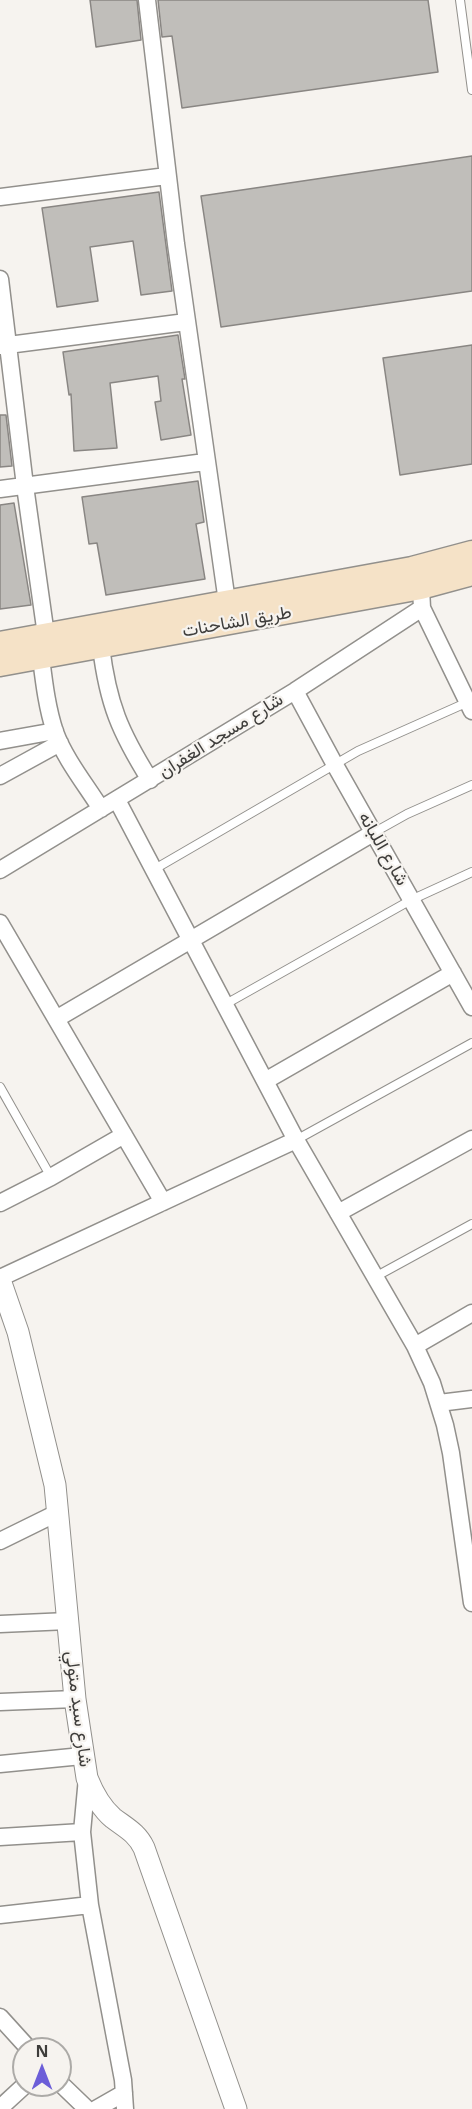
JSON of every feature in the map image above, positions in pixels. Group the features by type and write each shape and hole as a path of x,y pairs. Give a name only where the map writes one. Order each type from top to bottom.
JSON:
{"main road":[{"name":"طريق الشاحنات","path":"0,642 412,567 472,552"},
{"name":"طريق الشاحنات","path":"0,665 421,598 472,574"}],"street":[{"path":"147,0 186,322 227,602"},
{"path":"0,197 167,176"},
{"path":"0,279 4,345 46,635"},
{"path":"4,345 186,322"},
{"path":"0,489 205,462"},
{"path":"421,598 470,706"},
{"name":"شارع مسجد الغفران","path":"0,870 295,691 421,598"},
{"path":"101,648 105,681 115,715 129,746 150,780"},
{"path":"41,658 48,703 57,737 101,809"},
{"name":"شارع اللبانه","path":"295,691 472,1007"},
{"path":"0,741 57,737"},
{"path":"0,777 57,737"},
{"path":"117,800 296,1140 415,1346 439,1403 451,1453 467,1527 472,1603"},
{"path":"56,1019 374,833"},
{"path":"0,923 7,952 56,1019 163,1202"},
{"path":"265,1081 453,973"},
{"path":"0,1203 124,1135"},
{"path":"338,1213 472,1138"},
{"path":"0,1279 296,1140"},
{"name":"شارع سيد متولي","path":"0,1279 25,1360 55,1485 75,1699 87,1778 91,1789 105,1810 135,1833 144,1848 236,2109"},
{"path":"415,1346 472,1313"},
{"path":"439,1403 472,1400"},
{"path":"0,1540 59,1512"},
{"path":"0,1624 68,1621"},
{"path":"0,1702 75,1699"},
{"path":"0,1764 82,1756"},
{"path":"87,1778 81,1832 90,1905 125,2101 96,2109"},
{"path":"0,1837 81,1832"},
{"path":"0,1915 90,1905"},
{"path":"3,2027 15,2037"},
{"path":"72,2095 87,2109"},
{"path":"0,2108 12,2097"}],"lane":[{"path":"460,0 472,90"},
{"path":"153,870 358,751 470,706"},
{"path":"374,833 407,814 472,784"},
{"path":"225,1005 411,900 472,872"},
{"path":"296,1140 472,1043"},
{"path":"0,1087 51,1177"},
{"path":"375,1277 472,1224"}],"building":[{"path":"90,0 137,0 141,40 96,47"},
{"path":"158,0 428,0 438,72 182,108 172,36 162,37"},
{"path":"472,156 472,291 221,327 201,196"},
{"path":"159,192 172,291 141,295 133,241 90,247 98,301 57,307 42,208"},
{"path":"178,335 191,435 161,440 155,402 161,401 158,376 110,383 117,448 74,451 71,394 69,395 63,352"},
{"path":"472,345 472,464 400,475 383,358"},
{"path":"0,415 6,415 12,466 0,467"},
{"path":"198,481 204,522 196,524 205,579 106,595 97,543 89,544 82,497"},
{"path":"14,503 31,605 0,609 0,505"}]}
